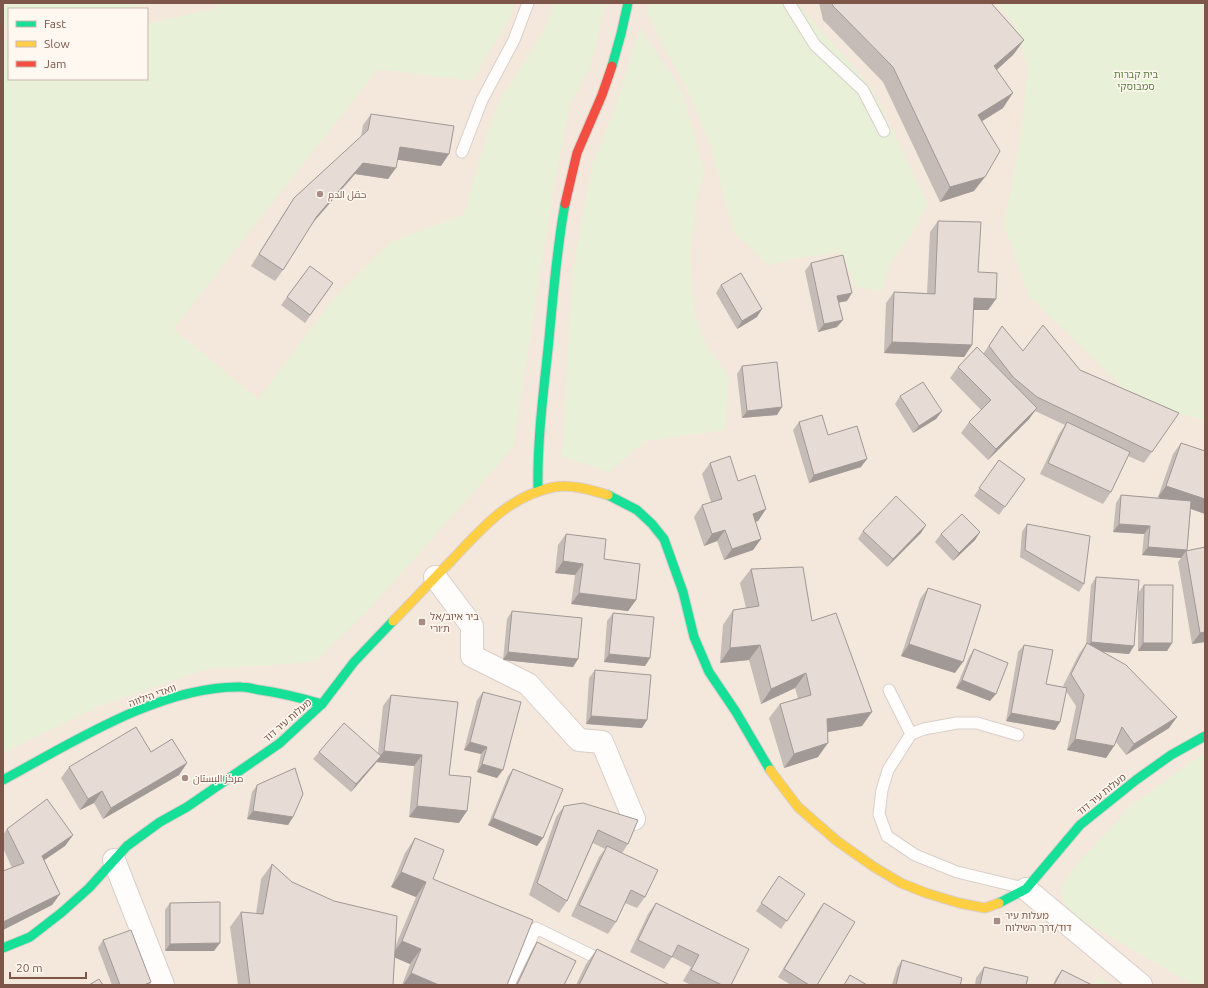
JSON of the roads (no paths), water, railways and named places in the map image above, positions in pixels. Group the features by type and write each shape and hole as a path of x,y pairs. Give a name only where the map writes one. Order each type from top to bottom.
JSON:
{"street":[{"path":"538,491 538,444 558,244 565,206 574,162 584,132 606,85 617,49 628,3"},
{"name":"מעלות עיר דוד","path":"3,948 30,937 61,913 89,888 127,846 160,822 187,807 280,743 322,704 354,662 490,520 515,502 538,491 555,487 576,487 611,496 637,510 652,524 664,539 674,562 694,637 709,672 736,712 756,747 798,807 837,841 874,867 901,883 926,893 959,903 985,908 1002,902 1026,889 1080,825 1136,780 1171,755 1205,736"},
{"path":"435,577 472,626 472,656 528,684 579,740 602,742 634,819"},
{"name":"וואדי הילווה","path":"3,780 113,721 168,699 207,690 242,688 281,693 322,704"},
{"path":"114,860 163,985"},
{"path":"1026,889 1141,985"}],"lane":[{"path":"462,152 482,100 514,40 528,3"},
{"path":"789,3 815,45 863,90 884,131"},
{"path":"889,690 911,734"},
{"path":"1018,735 977,723 957,723 924,729 911,734 888,770 882,790 878,814 887,836 915,855 957,872 1026,889"},
{"path":"511,985 536,928 618,969"}],"place":[{"name":"حقل الدم","path":"320,194"},
{"name":"ביר איוב/אל ת׳ורי","path":"422,622"},
{"name":"مركز البستان","path":"185,778"},
{"name":"מעלות עיר דוד/דרך השילוח","path":"997,921"}],"park label":[{"name":"בית קברות סמבוסקי","path":"1136,80"}]}
